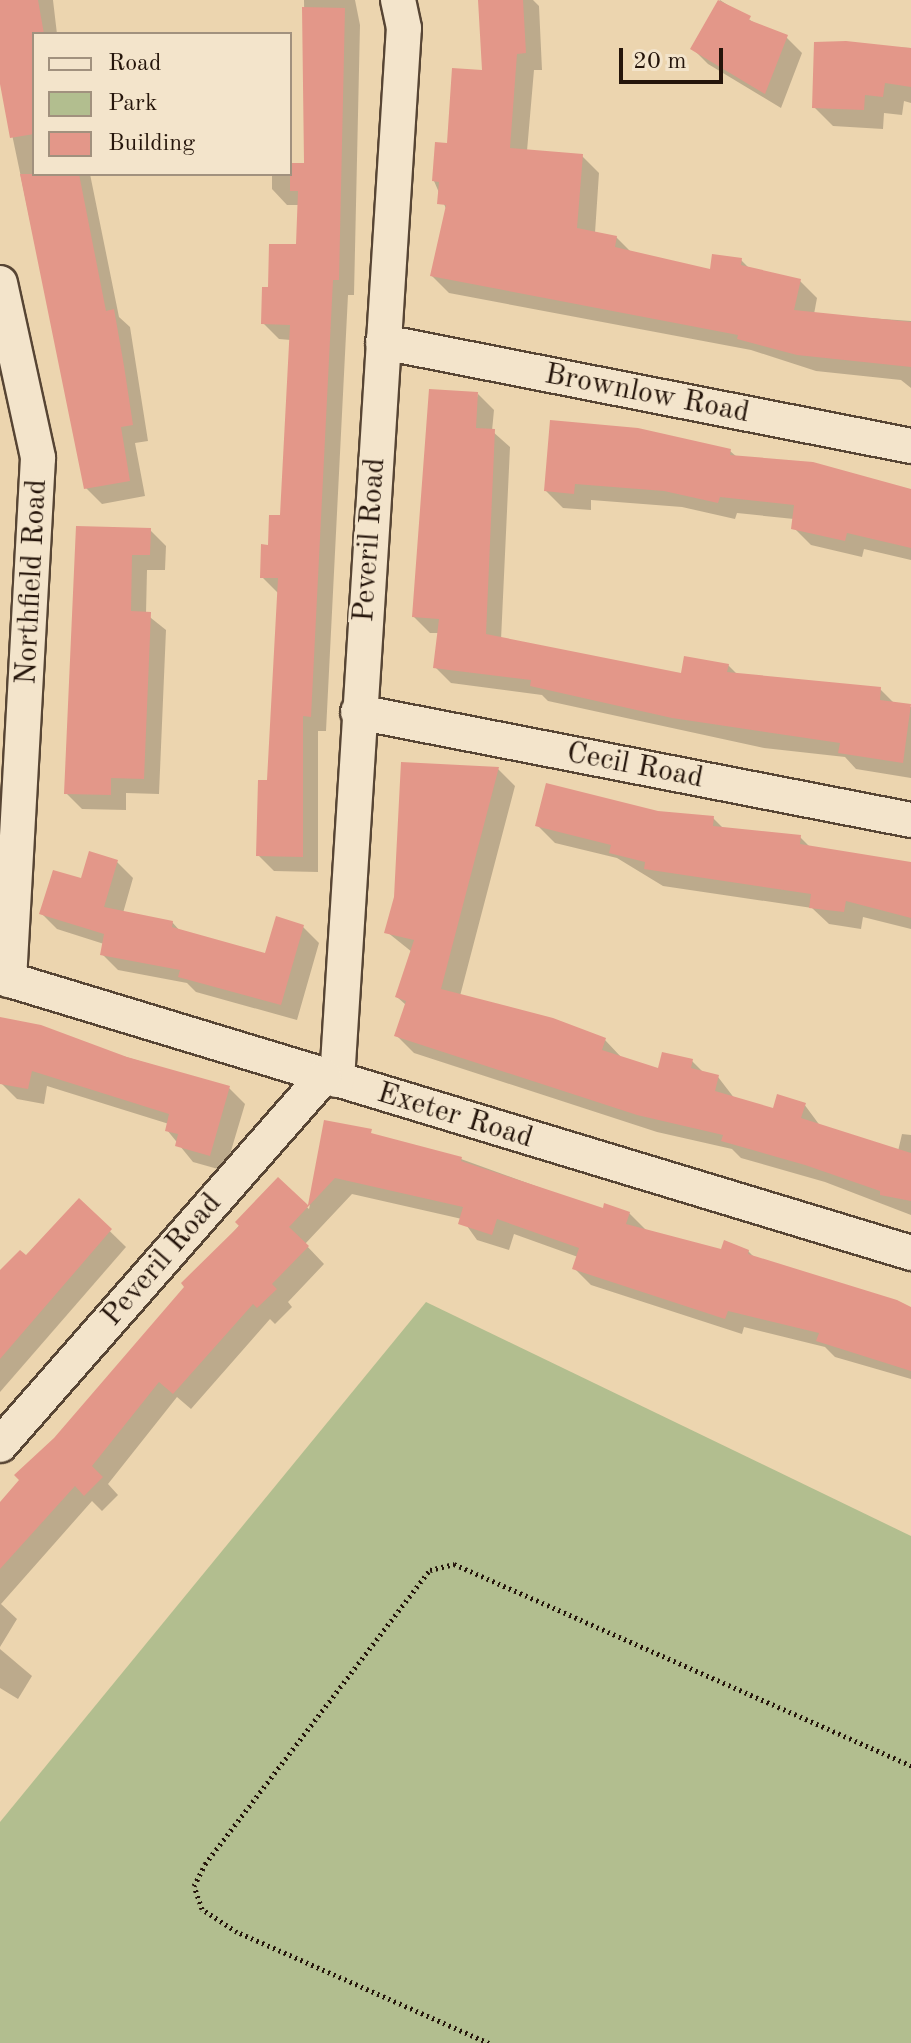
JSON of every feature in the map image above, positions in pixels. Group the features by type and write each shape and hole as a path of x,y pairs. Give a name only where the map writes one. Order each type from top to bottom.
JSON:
{"street":[{"name":"Peveril Road","path":"0,1445 331,1078 404,28 398,0"},
{"name":"Northfield Road","path":"0,283 38,458 5,979"},
{"name":"Brownlow Road","path":"383,342 911,446"},
{"name":"Cecil Road","path":"358,712 911,820"},
{"name":"Exeter Road","path":"5,979 911,1253"}],"path":[{"path":"489,2043 237,1932 202,1909 194,1886 205,1864 430,1570 454,1564 911,1766"}],"green space":[{"path":"426,1302 911,1536 911,2043 0,2043 0,1822"}],"building":[{"path":"0,0 38,0 44,32 32,32 32,134 10,138 0,84"},
{"path":"478,0 523,0 526,53 517,54 510,148 583,154 577,228 617,236 615,247 710,269 712,254 742,258 741,265 801,279 794,310 911,322 911,367 797,355 737,339 738,335 430,276 446,205 437,204 439,182 432,181 435,142 447,143 452,68 482,70"},
{"path":"718,0 751,16 749,20 788,35 765,94 690,49"},
{"path":"302,7 345,8 339,280 333,280 311,717 303,716 303,857 256,856 258,780 267,780 278,578 260,578 261,544 268,545 269,515 280,515 290,325 261,324 262,287 268,287 269,244 296,244 298,191 290,191 290,176 292,163 304,163"},
{"path":"846,41 911,48 911,87 885,83 883,97 865,95 864,110 812,108 814,42"},
{"path":"20,174 79,176 106,311 114,309 133,425 121,427 130,481 84,489"},
{"path":"429,389 478,392 476,428 495,429 486,634 681,673 684,656 729,664 727,672 881,687 880,700 911,704 903,763 838,753 840,743 672,718 530,686 531,680 433,668 439,619 412,617"},
{"path":"550,420 638,428 731,449 730,455 813,462 911,489 911,548 847,533 845,541 791,529 794,505 720,497 718,503 664,491 575,484 574,494 544,491"},
{"path":"76,526 151,528 150,555 132,555 131,611 151,612 144,779 111,778 111,795 64,794"},
{"path":"401,762 499,767 441,989 553,1018 606,1038 602,1050 658,1068 662,1052 693,1059 691,1068 719,1075 715,1091 773,1108 777,1094 806,1103 801,1118 911,1153 911,1201 880,1195 880,1191 805,1165 721,1141 723,1135 637,1115 394,1036 406,1001 395,997 414,940 384,933 394,897"},
{"path":"546,783 658,811 714,816 713,826 801,835 800,844 911,862 911,918 846,901 844,912 809,908 811,894 644,869 645,862 609,853 611,845 535,826"},
{"path":"89,851 118,860 104,907 173,921 172,927 265,953 276,916 304,925 281,1005 178,977 180,970 100,955 104,934 39,914 53,870 81,878"},
{"path":"0,1017 41,1025 127,1057 230,1086 210,1156 175,1146 178,1134 165,1131 169,1114 32,1071 28,1089 0,1084"},
{"path":"324,1120 372,1129 371,1133 462,1157 461,1161 603,1208 604,1203 630,1212 626,1224 721,1249 724,1240 749,1250 748,1254 897,1300 911,1307 911,1371 816,1341 819,1333 728,1311 725,1319 572,1269 579,1248 497,1219 492,1235 458,1224 463,1207 335,1178 289,1227 309,1246 272,1284 277,1289 257,1308 253,1304 173,1394 159,1382 92,1466 103,1477 84,1496 75,1486 0,1569 0,1502 19,1480 14,1475 54,1438 184,1287 181,1283 239,1226 235,1222 278,1177 308,1205"},
{"path":"79,1198 112,1229 0,1359 0,1270 20,1250 26,1255"}]}
